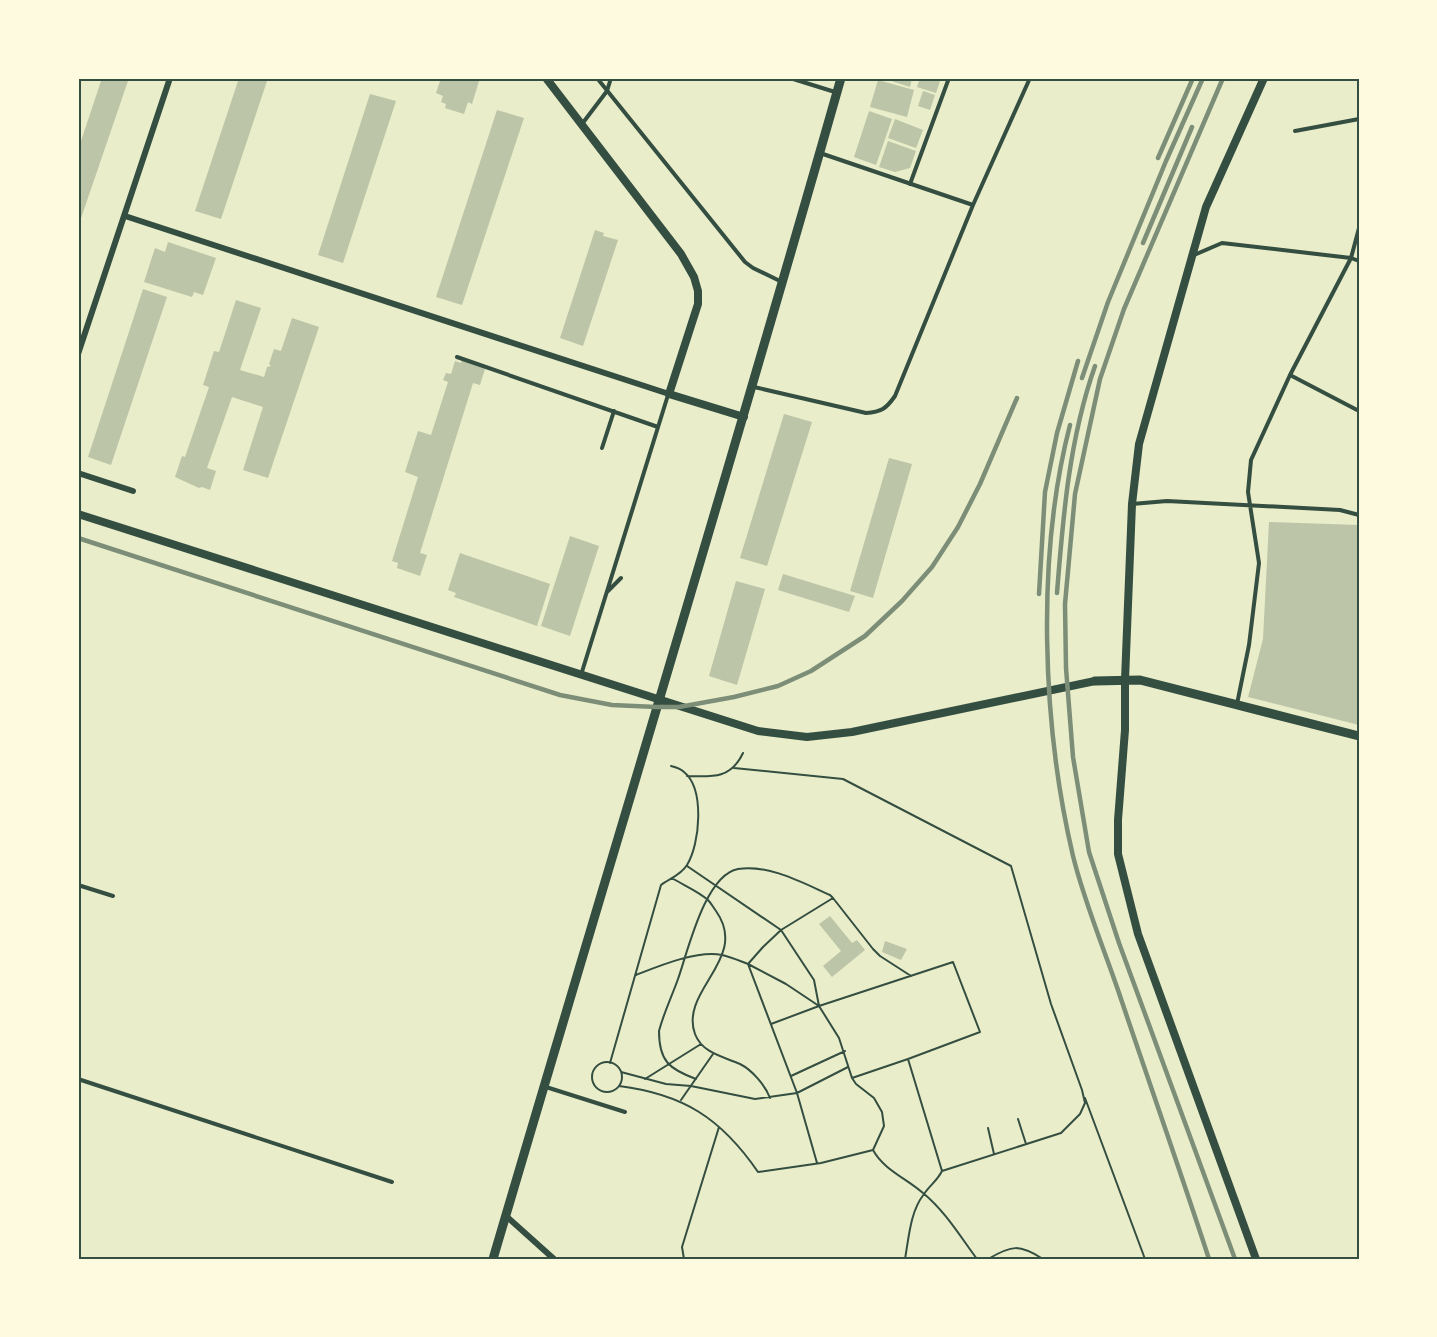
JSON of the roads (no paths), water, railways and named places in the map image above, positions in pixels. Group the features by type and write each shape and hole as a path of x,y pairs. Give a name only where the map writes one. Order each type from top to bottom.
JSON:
{"main road":[{"path":"493,1259 753,387 841,78"},
{"path":"1095,681 1140,680 1359,736"}],"street":[{"path":"78,354 170,78"},
{"path":"546,78 691,270 699,297 697,311 669,394"},
{"path":"1256,1259 1138,934 1118,854 1118,820 1125,730 1132,504 1138,444 1206,207 1264,78"},
{"path":"124,216 744,417"},
{"path":"78,473 133,491"},
{"path":"78,514 758,731 807,737 852,732 1095,681"},
{"path":"506,1216 554,1259"}],"lane":[{"path":"597,78 745,262 783,282"},
{"path":"582,125 607,90 611,78"},
{"path":"790,78 837,93"},
{"path":"910,184 949,78"},
{"path":"753,387 866,413 878,412 887,408 895,396 973,205 1030,78"},
{"path":"1295,131 1359,118"},
{"path":"820,153 973,205"},
{"path":"1237,705 1249,645 1259,563 1248,492 1251,460 1290,375 1351,258 1359,228"},
{"path":"1193,255 1222,243 1351,258 1359,261"},
{"path":"457,357 658,427"},
{"path":"1290,375 1359,411"},
{"path":"581,675 669,394"},
{"path":"602,448 614,411"},
{"path":"1132,504 1167,501 1340,510 1359,515"},
{"path":"607,592 621,578"},
{"path":"78,885 113,896"},
{"path":"78,1079 392,1182"},
{"path":"544,1086 625,1112"}],"railway":[{"path":"1158,158 1193,78"},
{"path":"1082,378 1108,302 1203,78"},
{"path":"1223,78 1124,309 1100,379 1075,494 1065,604 1066,668 1073,757 1089,852 1119,943 1235,1259"},
{"path":"1143,243 1192,127"},
{"path":"1039,594 1045,492 1057,433 1078,361"},
{"path":"1057,593 1068,479 1079,422 1095,366"},
{"path":"78,538 560,695 612,705 679,707 778,686 811,671 865,636 902,601 932,567 958,527 980,484 1017,398"},
{"path":"1070,425 1059,476 1048,584 1049,696 1063,805 1073,856 1083,890 1209,1259"}]}
